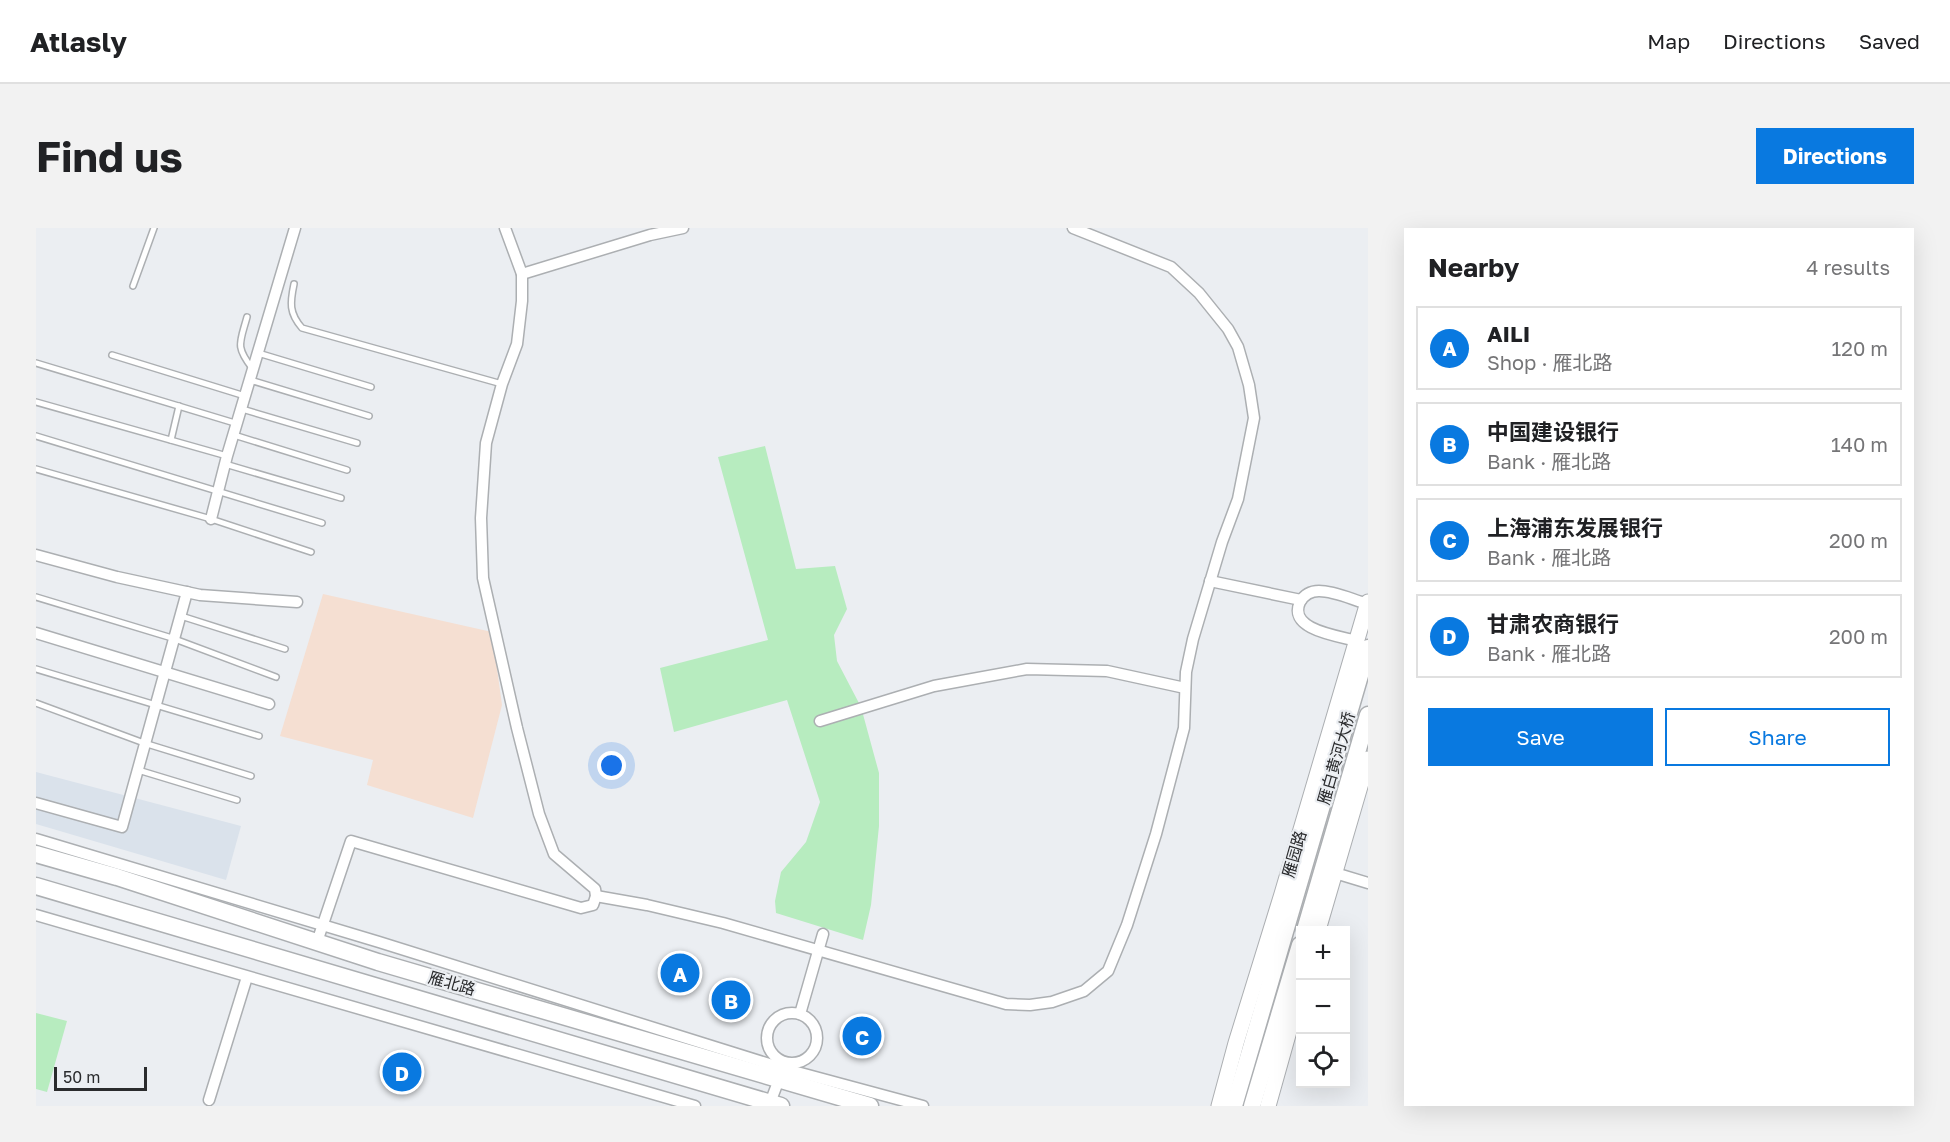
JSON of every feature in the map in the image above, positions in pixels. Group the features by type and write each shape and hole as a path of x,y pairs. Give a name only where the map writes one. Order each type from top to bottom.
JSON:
{"main road":[{"name":"雁园路","path":"1220,1106 1236,1043 1362,644 1368,603"},
{"name":"雁白黄河大桥","path":"1234,1106 1283,937 1362,644"},
{"name":"雁白黄河大桥","path":"1306,926 1368,716"},
{"path":"1319,926 1368,759"},
{"name":"雁北路","path":"36,854 117,877 317,942 782,1070 870,1106"},
{"name":"雁北路","path":"36,886 775,1104"},
{"path":"1252,1106 1296,962"},
{"path":"1268,1106 1296,1007"}],"street":[{"path":"211,519 226,460 295,228"},
{"path":"317,942 351,841 581,908 593,905 596,896 595,889 555,854 539,814 483,578 481,518 486,443 502,384 517,344 522,301 522,274 504,228"},
{"path":"522,274 650,235 683,228"},
{"path":"596,896 647,905 723,924 1006,1004 1030,1005 1052,1002 1084,992 1108,971 1127,925 1156,834 1184,728 1185,672 1210,581 1238,499 1254,418 1250,385 1238,347 1228,329 1199,292 1171,267 1072,228"},
{"path":"36,555 117,577 200,595 297,602"},
{"path":"1210,581 1301,600"},
{"path":"1362,644 1310,628 1304,624 1299,613 1301,600 1305,595 1317,591 1368,603"},
{"path":"36,803 122,826 172,638 187,592"},
{"path":"36,633 269,704"},
{"path":"820,721 934,686 1027,669 1107,670 1185,688"},
{"path":"36,839 323,925 782,1070 923,1106"},
{"path":"1335,873 1368,883"},
{"path":"36,915 695,1106"},
{"path":"800,1014 823,934"},
{"path":"208,1100 247,977"},
{"path":"775,1104 782,1070 770,1050 767,1041 768,1031 773,1022 781,1016 790,1013 800,1014 814,1027 817,1036 816,1046 812,1054 804,1060 782,1070"}],"lane":[{"path":"133,286 154,228"},
{"path":"294,284 290,304 293,318 302,328 502,384"},
{"path":"248,317 240,341 241,353 252,375 369,416"},
{"path":"258,353 371,387"},
{"path":"112,355 245,396"},
{"path":"36,363 238,424"},
{"path":"36,402 171,440 341,498"},
{"path":"171,440 180,406"},
{"path":"242,409 357,443"},
{"path":"234,435 347,470"},
{"path":"36,436 322,523"},
{"path":"36,469 211,519 311,552"},
{"path":"36,597 172,638 276,677"},
{"path":"179,616 285,649"},
{"path":"36,669 259,736"},
{"path":"36,704 144,743 251,776"},
{"path":"137,770 237,800"}],"shaded area":[{"path":"323,594 492,632 502,705 473,818 367,785 373,760 280,736"},
{"path":"36,772 241,826 226,880 36,824"}],"green space":[{"path":"765,446 796,569 835,566 847,609 834,635 837,661 861,707 879,773 879,826 871,905 863,940 776,913 775,901 781,872 806,842 820,802 787,700 674,732 660,668 768,640 718,457"},
{"path":"36,1013 67,1021 47,1092 36,1089"}],"place":[{"name":"AILI","path":"680,973"},
{"name":"中国建设银行","path":"731,1000"},
{"name":"上海浦东发展银行","path":"862,1036"},
{"name":"甘肃农商银行","path":"402,1072"}]}
